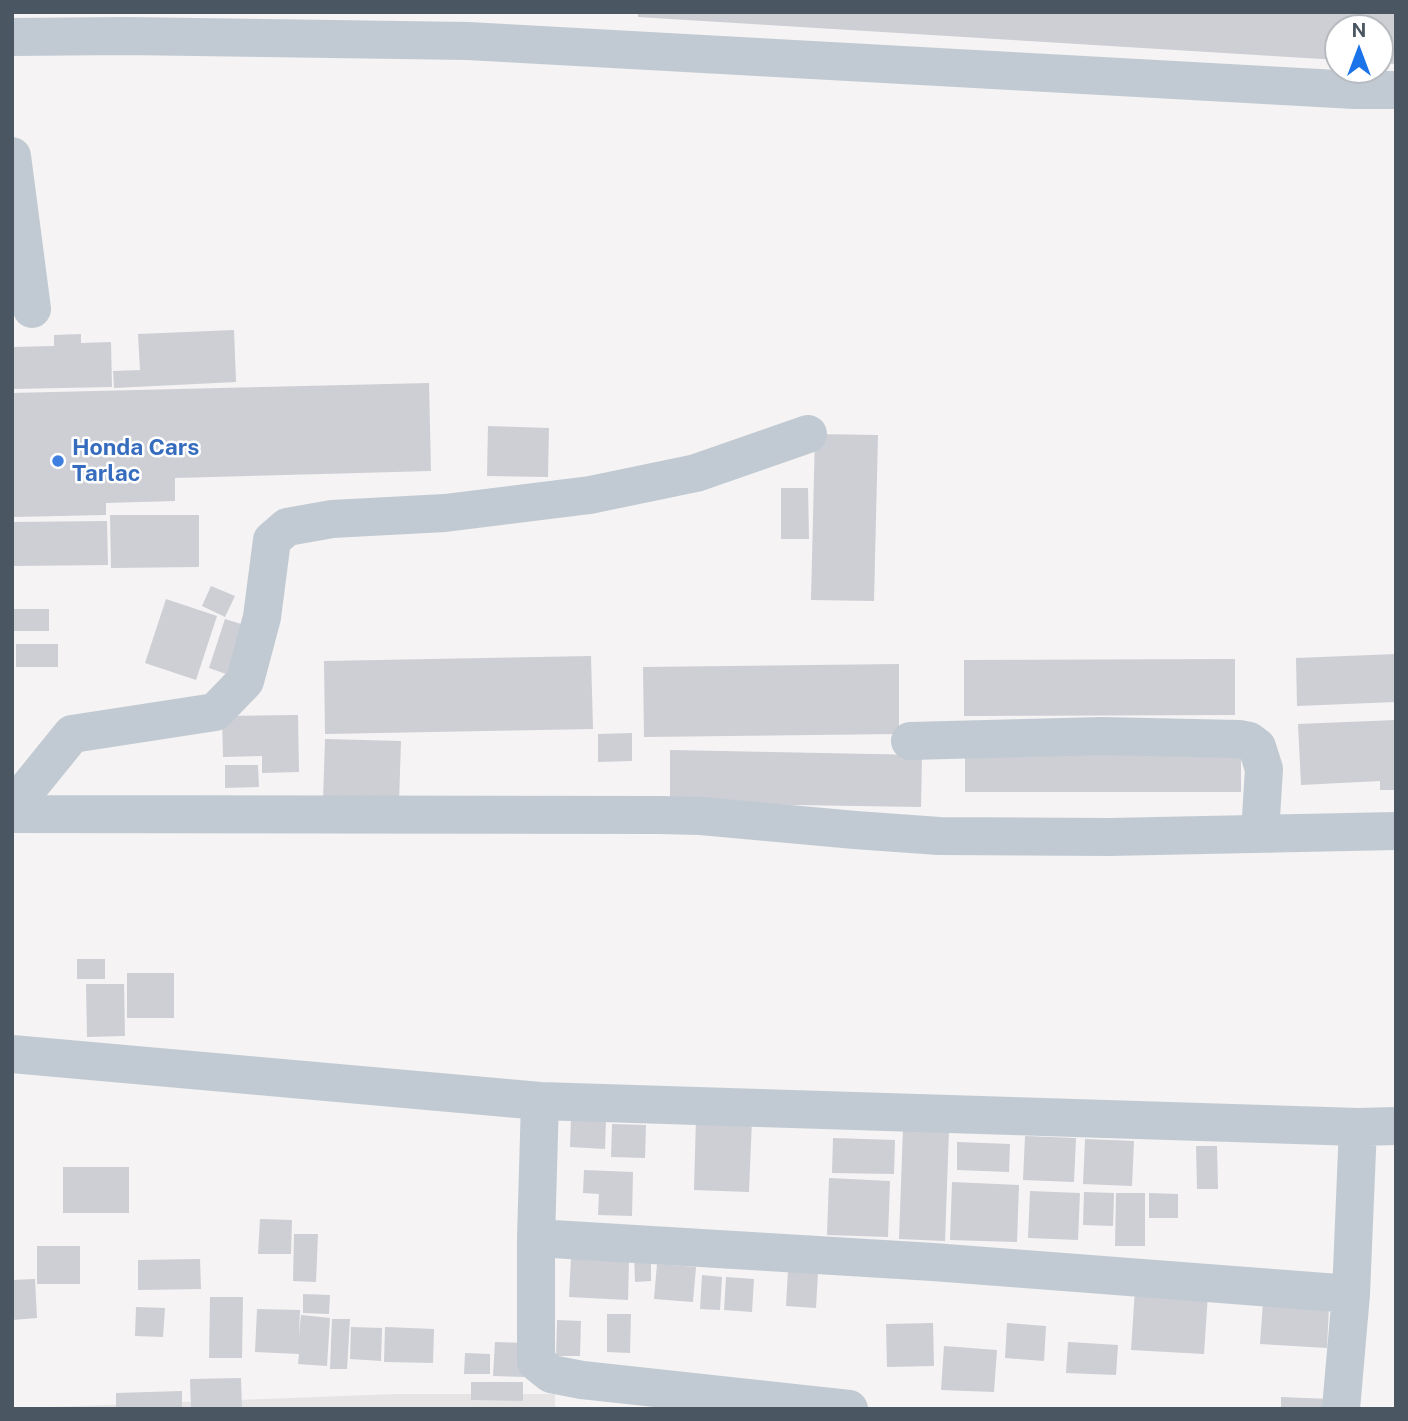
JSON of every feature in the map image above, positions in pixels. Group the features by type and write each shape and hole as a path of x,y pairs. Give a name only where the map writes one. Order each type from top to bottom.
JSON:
{"street":[{"path":"12,37 468,41 1354,90 1396,90"},
{"path":"12,156 32,309"},
{"path":"12,808 72,734 215,712 245,681 262,617 272,540 287,527 332,519 444,513 590,495 696,473 808,434"},
{"path":"910,741 1102,736 1249,741 1257,747 1264,769 1260,833"},
{"path":"12,814 659,815 701,816 939,836 1109,837 1396,831"},
{"path":"12,1054 540,1101 1358,1127 1396,1126"},
{"path":"540,1101 536,1362 551,1374 595,1382 849,1409"},
{"path":"1341,1409 1351,1294 1358,1127"},
{"path":"536,1238 933,1262 1351,1294"}],"shaded area":[{"path":"397,1394 555,1394 555,1409 26,1408"}],"building":[{"path":"638,12 1396,12 1396,64 1394,14 1324,14 1324,59 638,17"},
{"path":"234,330 236,382 114,388 113,371 140,370 138,334"},
{"path":"81,334 81,343 111,342 112,387 12,389 12,347 54,346 54,335"},
{"path":"429,383 431,471 175,478 175,501 106,503 106,515 12,517 12,393"},
{"path":"488,426 549,428 548,477 487,476"},
{"path":"815,434 878,435 874,601 811,600"},
{"path":"781,488 808,488 809,539 781,539"},
{"path":"110,515 199,515 199,567 111,568"},
{"path":"107,521 108,565 12,566 12,522"},
{"path":"211,586 235,596 225,617 202,606"},
{"path":"166,599 217,616 196,680 145,663"},
{"path":"12,609 49,609 49,631 12,631"},
{"path":"225,619 270,633 252,683 209,668"},
{"path":"16,644 58,644 58,667 16,667"},
{"path":"1396,654 1396,702 1297,706 1296,658"},
{"path":"591,656 593,729 325,734 324,661"},
{"path":"1235,659 1235,715 964,716 964,660"},
{"path":"899,664 899,734 644,737 643,667"},
{"path":"298,715 299,772 262,773 262,756 223,757 222,716"},
{"path":"1396,720 1396,790 1380,790 1380,781 1301,785 1298,724"},
{"path":"632,733 632,761 598,762 598,734"},
{"path":"325,739 401,741 399,803 323,801"},
{"path":"965,740 1241,740 1241,792 965,792"},
{"path":"670,750 922,755 921,807 670,803"},
{"path":"225,765 258,765 259,787 225,788"},
{"path":"77,959 105,959 105,979 77,979"},
{"path":"127,973 174,973 174,1018 127,1018"},
{"path":"86,984 124,984 125,1036 87,1037"},
{"path":"571,1118 606,1119 605,1149 570,1147"},
{"path":"696,1118 752,1120 749,1192 694,1190"},
{"path":"612,1124 646,1125 645,1158 611,1157"},
{"path":"903,1128 949,1130 945,1241 899,1239"},
{"path":"1025,1136 1076,1138 1074,1182 1023,1180"},
{"path":"833,1138 895,1140 894,1174 832,1173"},
{"path":"1085,1139 1134,1141 1132,1186 1083,1184"},
{"path":"957,1142 1010,1144 1009,1172 957,1170"},
{"path":"1196,1146 1217,1146 1218,1189 1197,1189"},
{"path":"63,1167 129,1167 129,1213 63,1213"},
{"path":"584,1170 633,1172 632,1216 598,1215 599,1194 583,1193"},
{"path":"829,1178 890,1181 888,1237 827,1235"},
{"path":"952,1182 1019,1185 1017,1242 950,1240"},
{"path":"1030,1191 1080,1193 1078,1240 1028,1238"},
{"path":"1084,1192 1114,1193 1113,1226 1083,1225"},
{"path":"1116,1193 1145,1193 1145,1246 1115,1246"},
{"path":"1149,1193 1178,1194 1178,1218 1149,1218"},
{"path":"260,1219 292,1220 291,1254 258,1254"},
{"path":"294,1234 318,1234 316,1282 293,1281"},
{"path":"37,1246 80,1246 80,1284 37,1284"},
{"path":"651,1253 651,1281 635,1282 634,1254"},
{"path":"571,1258 629,1260 628,1300 569,1297"},
{"path":"200,1259 201,1289 138,1290 138,1260"},
{"path":"657,1264 696,1267 693,1302 654,1299"},
{"path":"788,1270 818,1272 816,1308 786,1306"},
{"path":"702,1275 722,1277 720,1310 700,1309"},
{"path":"726,1277 754,1279 752,1312 724,1310"},
{"path":"35,1279 37,1318 12,1320 12,1280"},
{"path":"1135,1289 1208,1294 1204,1354 1131,1350"},
{"path":"303,1294 330,1295 329,1314 303,1313"},
{"path":"210,1297 243,1297 242,1358 209,1358"},
{"path":"1263,1302 1329,1306 1327,1348 1260,1344"},
{"path":"136,1307 165,1308 163,1337 135,1336"},
{"path":"257,1309 300,1310 299,1336 301,1315 330,1318 327,1366 298,1364 299,1354 255,1352"},
{"path":"607,1314 631,1314 630,1353 607,1352"},
{"path":"332,1319 350,1319 347,1369 330,1369"},
{"path":"557,1320 581,1321 580,1356 556,1356"},
{"path":"933,1323 934,1366 887,1367 886,1324"},
{"path":"1007,1323 1046,1326 1044,1361 1005,1358"},
{"path":"351,1327 382,1328 381,1361 350,1359"},
{"path":"385,1327 434,1329 433,1363 384,1362"},
{"path":"495,1342 525,1343 524,1377 493,1376"},
{"path":"1068,1342 1118,1345 1116,1375 1066,1373"},
{"path":"944,1346 997,1350 994,1392 941,1390"},
{"path":"465,1353 490,1354 490,1374 464,1374"},
{"path":"241,1378 242,1409 191,1409 190,1379"},
{"path":"471,1382 523,1382 523,1401 471,1400"},
{"path":"182,1391 182,1409 116,1409 116,1393"},
{"path":"1281,1397 1330,1399 1330,1409 1281,1409"}],"place":[{"name":"Honda Cars Tarlac","path":"58,461"}]}
